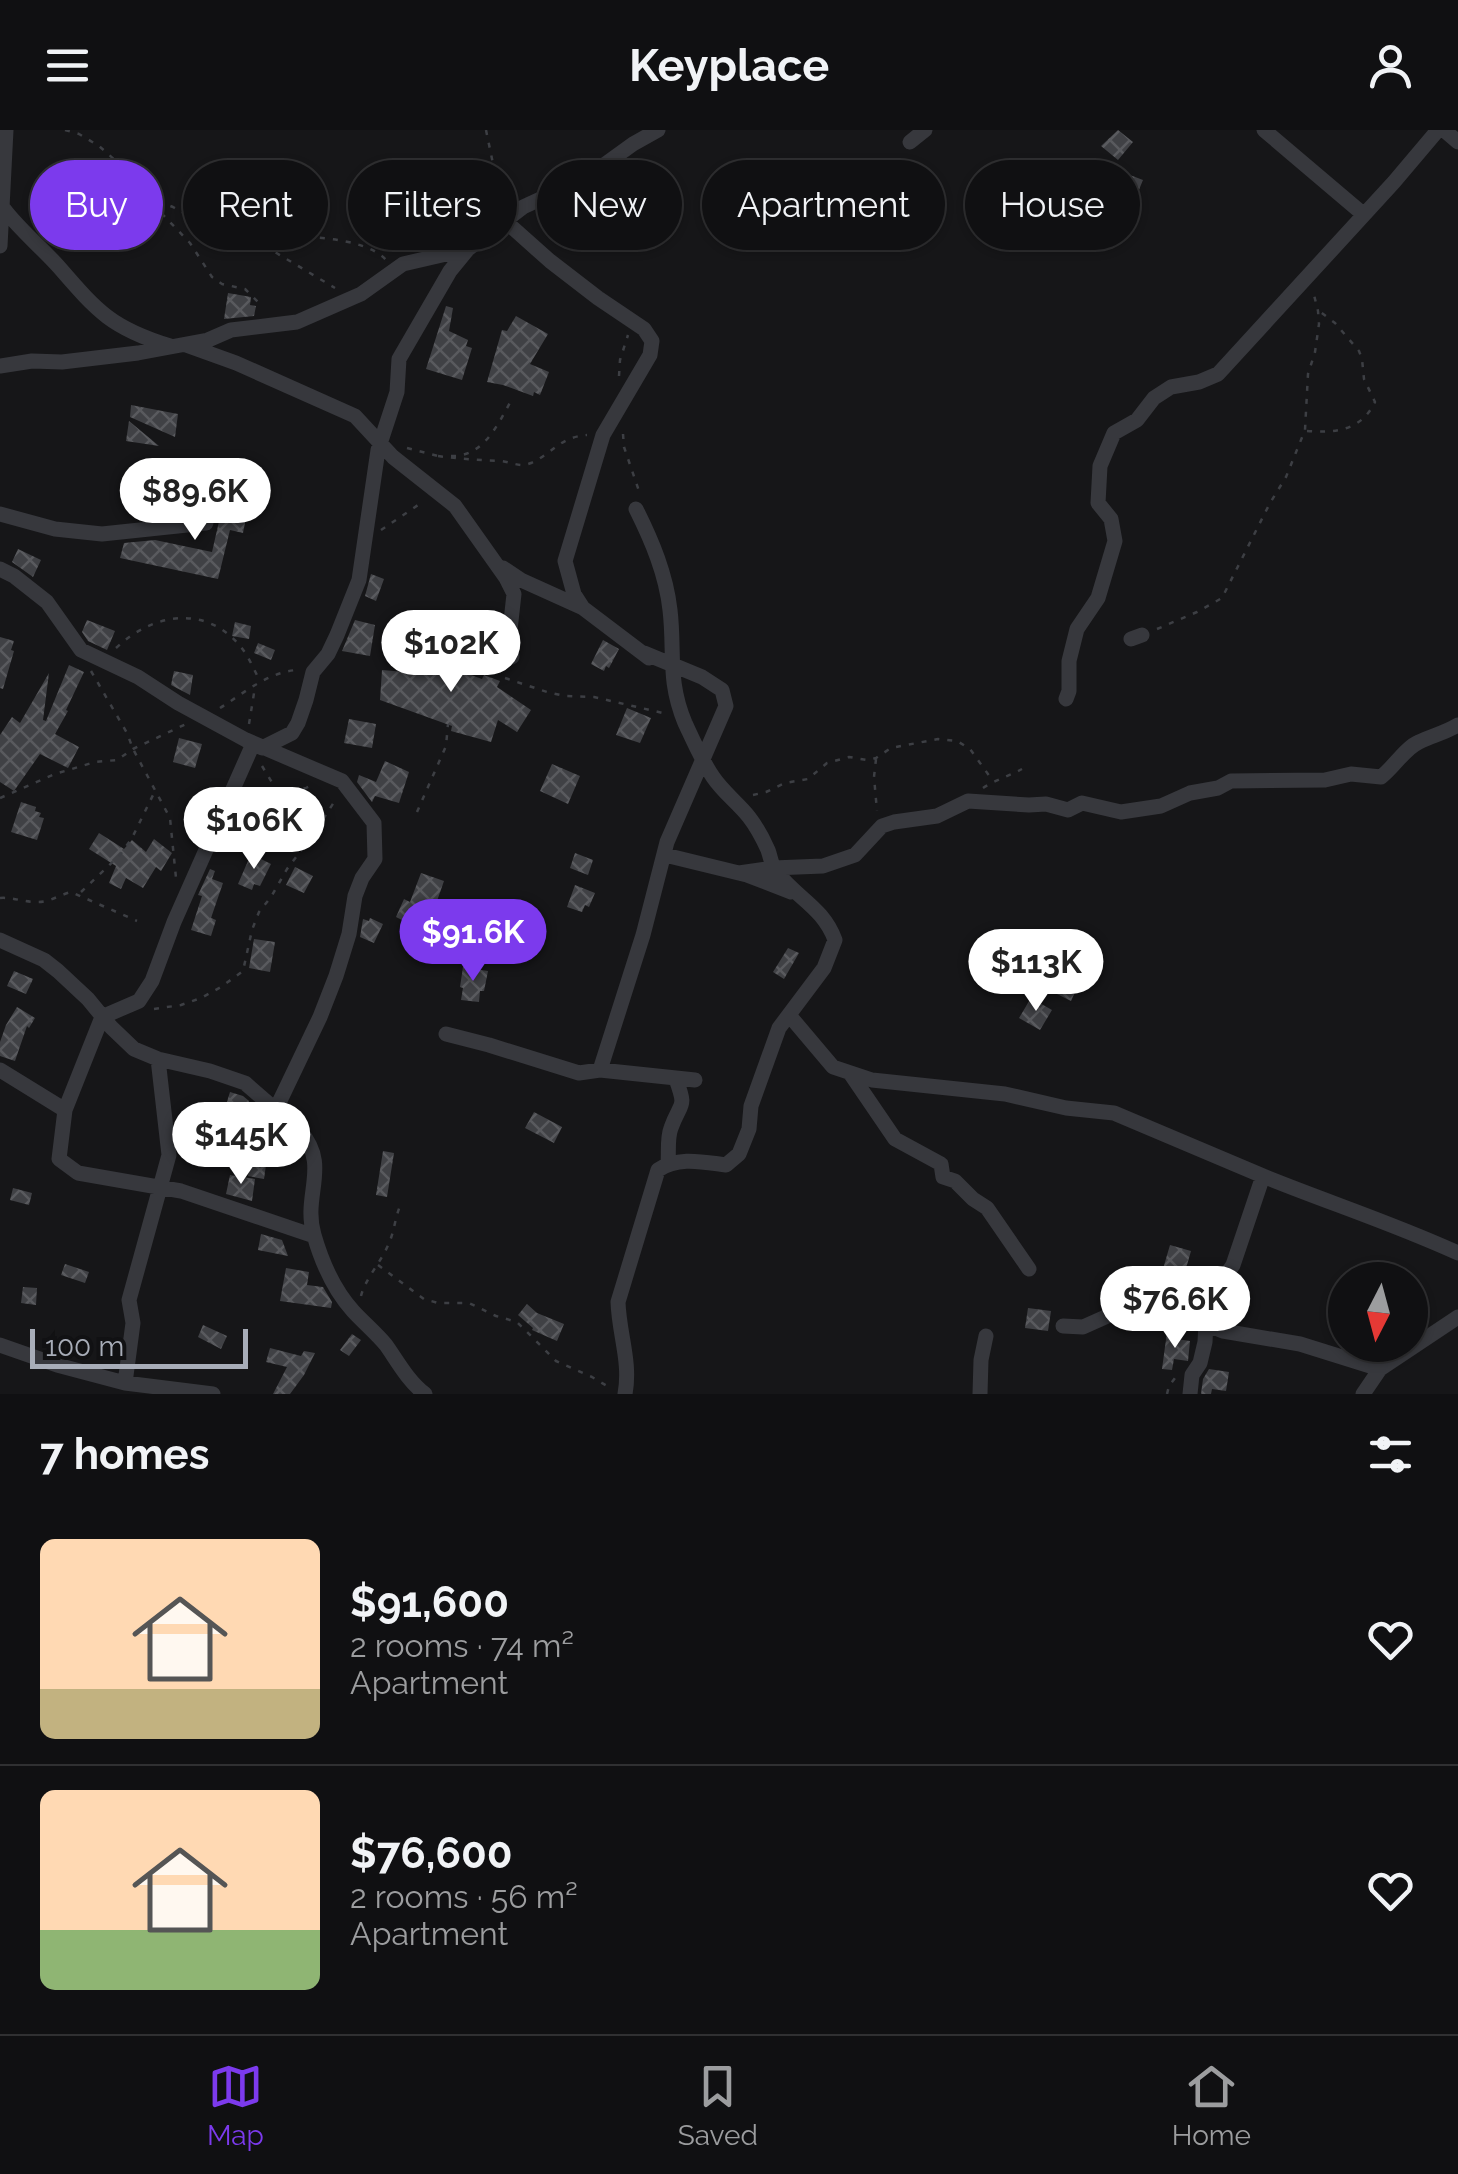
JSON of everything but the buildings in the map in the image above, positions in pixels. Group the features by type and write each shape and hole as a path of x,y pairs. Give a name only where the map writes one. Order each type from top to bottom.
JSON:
{"street":[{"path":"0,246 6,130"},
{"path":"517,211 586,178 658,130"},
{"path":"910,142 926,130"},
{"path":"1264,130 1363,214"},
{"path":"1066,699 1077,629 1098,598 1115,541 1111,518 1098,503 1100,466 1114,433 1137,420 1154,398 1171,387 1218,374 1441,130 1458,142"},
{"path":"4,208 92,306 129,331 236,363 354,416 456,506 514,594 512,657"},
{"path":"517,232 550,262 644,329 652,342 650,355 603,435 565,561 574,594 583,608"},
{"path":"0,366 180,346 231,330 297,322 371,288 402,264 464,250"},
{"path":"314,1236 219,1202 78,1173 60,1159 65,1110 102,1017 139,1000 152,981 174,922 254,747 292,733 298,723 313,672 337,636 359,580 380,442 396,392 399,359 433,298 467,250"},
{"path":"624,1394 627,1362 618,1324 618,1302 658,1170 668,1163 693,1161 726,1165 739,1154 749,1129 751,1106 779,1028 824,968 835,940 829,923 817,909 773,868 768,849 749,818 713,777 683,717 672,674 666,587 636,508"},
{"path":"0,514 55,530 102,534 206,523"},
{"path":"496,564 583,608 672,674 702,677 722,690 726,706 667,842 643,935 600,1070"},
{"path":"0,569 47,602 81,650 138,677 254,747 342,781 374,823 375,859 355,896 336,976 276,1109"},
{"path":"739,872 822,866 855,855 882,826 926,819 968,801 1046,804 1068,810 1082,804 1121,812 1161,806 1231,781 1325,780 1351,774 1382,777 1415,743 1458,725"},
{"path":"665,855 739,872 800,896"},
{"path":"0,940 44,960 88,999 134,1049 246,1084 307,1139 315,1154 316,1167 310,1205 314,1236 334,1287 424,1394"},
{"path":"789,1015 832,1067 872,1080 1005,1094 1066,1108 1114,1113 1458,1253"},
{"path":"446,1034 579,1073 600,1070 695,1080"},
{"path":"125,1384 132,1322 129,1300 169,1155 158,1059"},
{"path":"0,1070 65,1110"},
{"path":"850,1072 895,1139 941,1164 943,1177 955,1181 987,1208 1028,1270"},
{"path":"668,1163 670,1130 682,1108 676,1079"},
{"path":"1190,1394 1189,1386 1205,1342 1207,1304 1233,1265 1263,1176"},
{"path":"1063,1326 1083,1328 1130,1306 1223,1331 1300,1344 1380,1369"},
{"path":"1363,1394 1380,1369 1458,1317"},
{"path":"980,1394 986,1336"},
{"path":"0,1345 125,1384 213,1394"}],"path":[{"path":"65,130 99,146 115,160"},
{"path":"486,130 492,160"},
{"path":"163,215 190,243 212,277 222,284 246,289 258,302"},
{"path":"328,240 368,247 381,254 393,268"},
{"path":"271,250 348,300"},
{"path":"1137,637 1222,598 1286,478 1305,430 1308,374 1315,352 1318,311 1308,276"},
{"path":"1305,430 1353,427 1368,414 1374,402 1359,352 1335,323 1318,311"},
{"path":"438,456 460,456 476,450 494,430 512,399"},
{"path":"380,442 438,456 526,466 563,440 603,435"},
{"path":"363,550 378,531 436,490"},
{"path":"103,660 154,622 192,618 226,632 242,648 261,683"},
{"path":"81,650 170,818 176,879"},
{"path":"0,798 55,774 96,762 112,762 205,718 281,672 313,672"},
{"path":"505,678 565,696 594,697 683,717"},
{"path":"255,686 254,747 276,789"},
{"path":"417,812 446,746 448,724"},
{"path":"732,800 766,792 785,782 808,780 828,764 845,758 867,760 891,748 938,738 956,741 970,749 993,781"},
{"path":"874,833 876,758"},
{"path":"968,801 993,781 1022,769"},
{"path":"222,814 276,789 306,788 330,776"},
{"path":"147,1010 202,998 242,971 259,912 346,786"},
{"path":"80,894 113,864 126,846 155,790"},
{"path":"0,898 44,902 71,892 137,922"},
{"path":"354,1311 364,1284 392,1238 402,1202"},
{"path":"378,1265 438,1304 469,1303 516,1322 556,1361 624,1394"}]}
